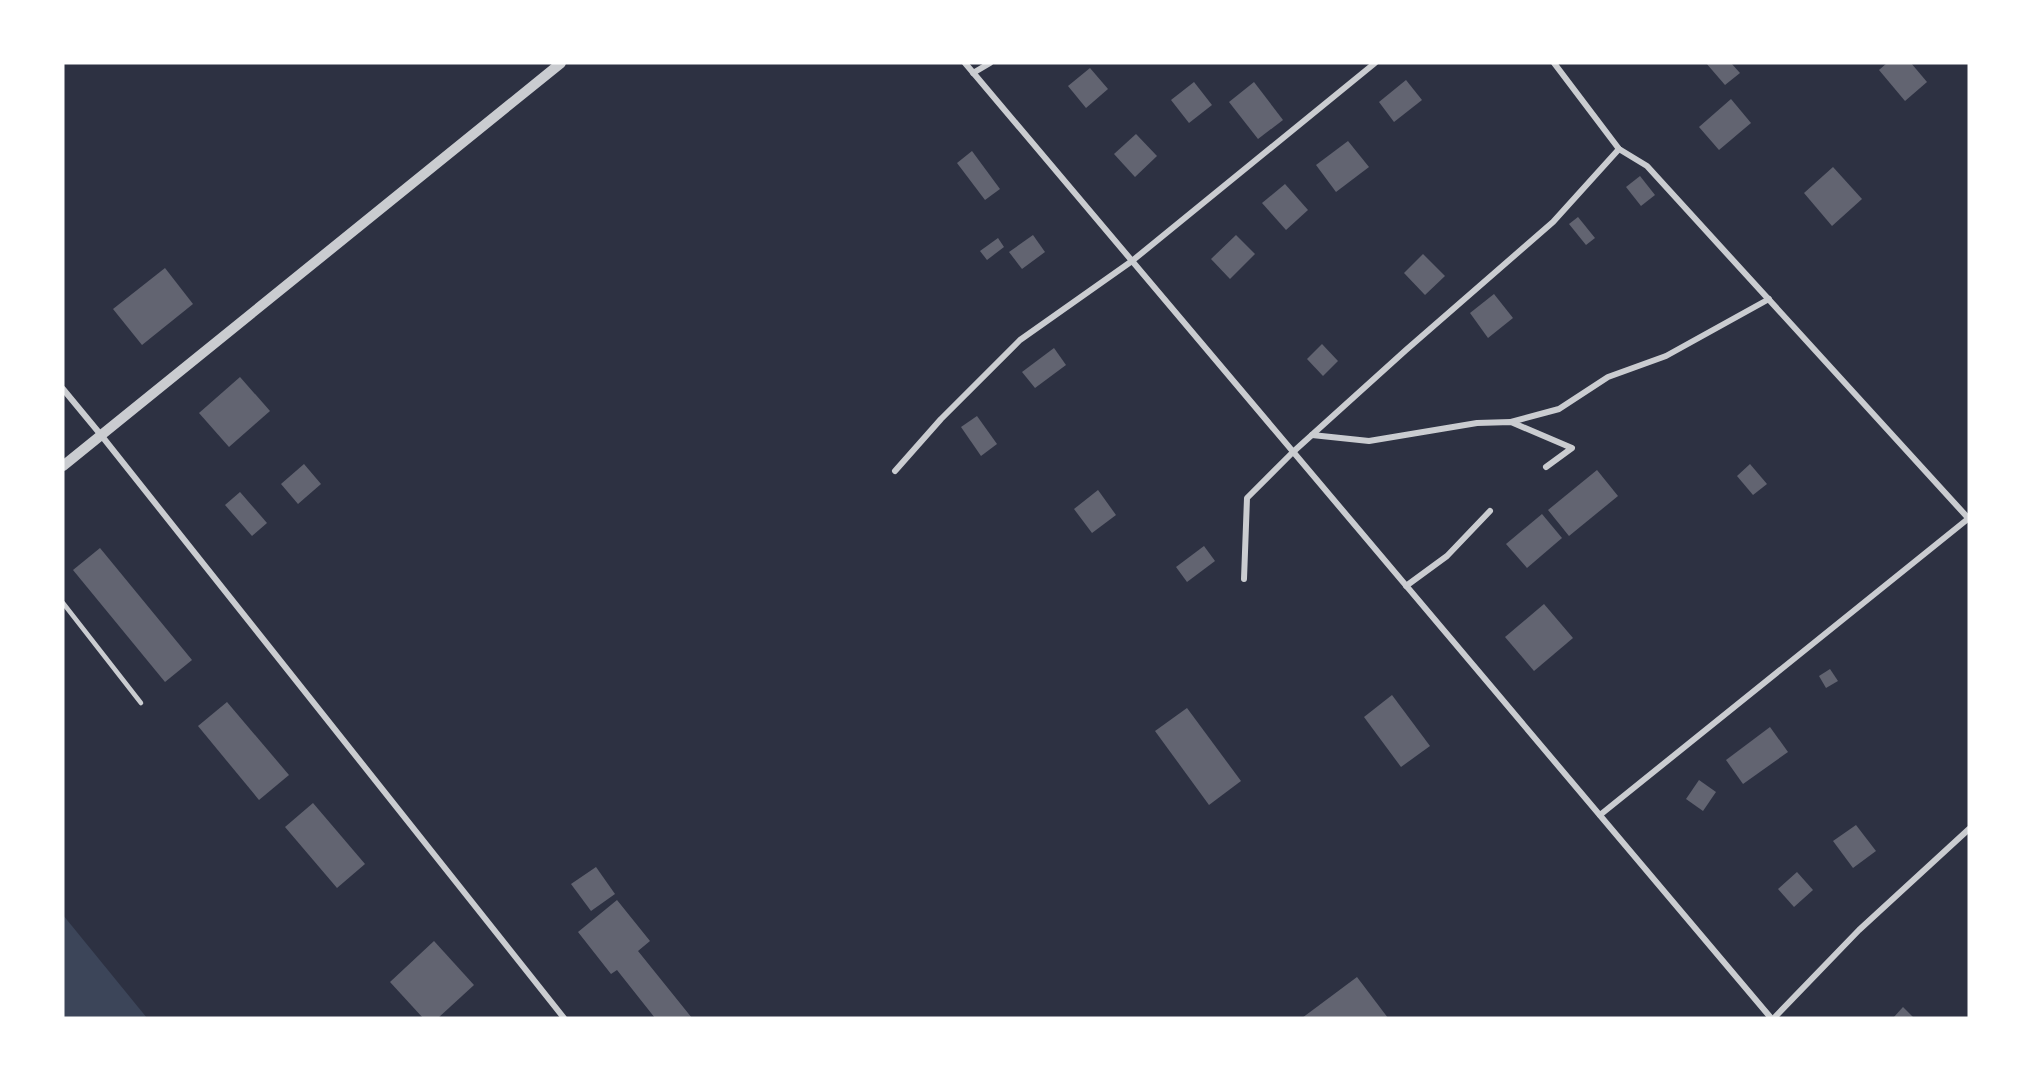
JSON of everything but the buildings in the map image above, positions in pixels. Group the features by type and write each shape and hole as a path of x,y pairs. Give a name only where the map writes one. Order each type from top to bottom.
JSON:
{"street":[{"path":"63,466 561,63"},
{"path":"965,63 1773,1018 1859,930 1969,829"},
{"path":"973,73 990,63"},
{"path":"895,471 941,419 1020,340 1132,261 1375,63"},
{"path":"1554,63 1619,150 1647,166 1969,518 1600,815"},
{"path":"1244,579 1247,498 1293,452 1406,350 1553,222 1619,150"},
{"path":"1312,435 1369,441 1477,423 1511,422 1558,409 1608,377 1666,356 1768,298"},
{"path":"63,390 564,1018"},
{"path":"1511,422 1572,448 1546,467"},
{"path":"1406,586 1447,556 1490,511"}],"lane":[{"path":"63,603 141,703"}],"shaded area":[{"path":"63,915 147,1018 63,1018"}]}
